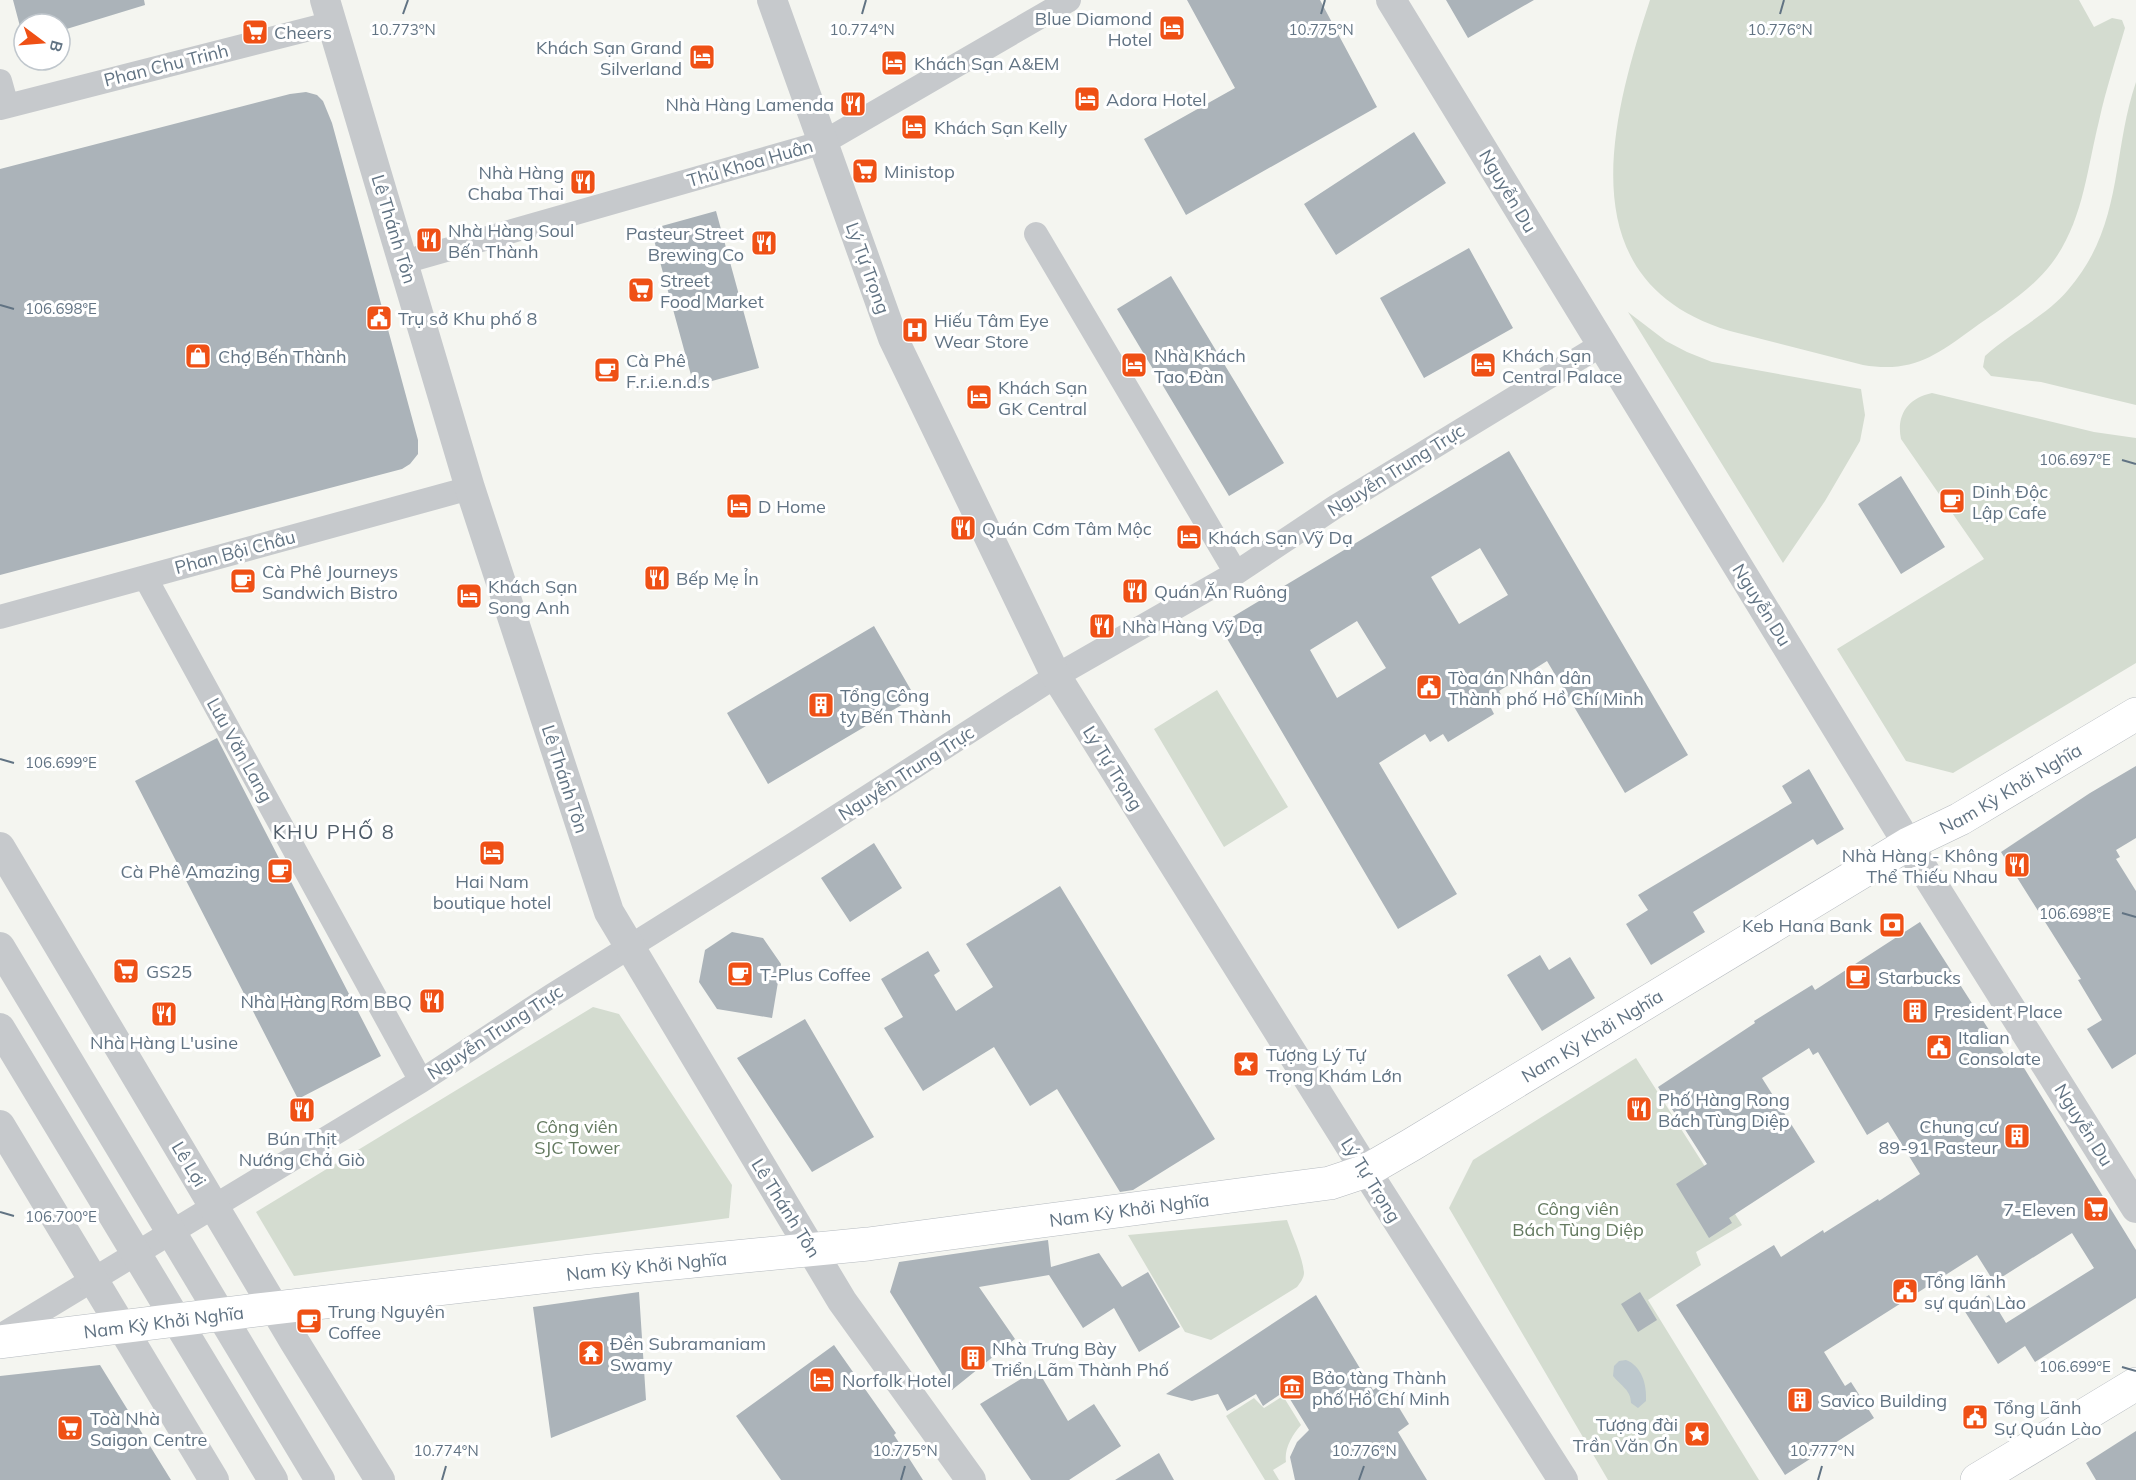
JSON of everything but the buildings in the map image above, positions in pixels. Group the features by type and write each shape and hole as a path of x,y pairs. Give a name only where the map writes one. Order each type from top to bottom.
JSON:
{"main road":[{"name":"Nam Kỳ Khởi Nghĩa","path":"0,1342 592,1271 868,1244 1330,1183 1366,1171 1908,844 1960,819 2136,714"},
{"path":"1977,1480 2136,1384"}],"street":[{"name":"Lý Tự Trọng","path":"772,0 893,338 1056,676 1366,1171 1563,1480"},
{"name":"Thủ Khoa Huân","path":"404,262 824,142 1069,0"},
{"name":"Nguyễn Du","path":"1390,0 1908,844 2136,1208"},
{"name":"Phan Chu Trinh","path":"4,107 329,11"},
{"name":"Lê Thánh Tôn","path":"329,11 470,488 609,912 842,1301 971,1480"},
{"path":"0,81 4,107"},
{"path":"1036,234 1236,573"},
{"name":"Nguyễn Trung Trực","path":"93,1280 213,1205 421,1081 1056,676 1236,573 1335,507 1601,345"},
{"name":"Phan Bội Châu","path":"0,617 470,488"},
{"name":"Lưu Văn Lang","path":"145,576 421,1081"},
{"name":"Lê Lợi","path":"0,847 274,1308 380,1480"},
{"path":"0,947 320,1480"},
{"path":"0,1028 273,1480"},
{"path":"0,1125 214,1480"},
{"path":"0,1336 93,1280"}],"green space":[{"path":"1650,0 2079,0 2094,27 2112,18 2122,20 2125,28 2102,109 2083,195 2071,230 2052,263 2014,300 1945,348 1921,361 1895,367 1863,365 1730,331 1678,308 1643,276 1623,237 1614,193 1615,145 1623,96"},
{"path":"2136,82 2136,405 2041,382 1991,376 1983,367 1985,356 2059,300 2086,265 2099,240 2108,215 2128,110"},
{"path":"1628,312 1666,341 1712,362 1861,389 1865,415 1860,441 1825,501 1783,563"},
{"path":"1932,393 2094,432 2136,438 2136,663 1953,773 1906,761 1837,649 1984,559 1901,439 1900,422 1910,403"},
{"path":"1217,690 1288,807 1224,847 1154,729"},
{"name":"Công viên SJC Tower","path":"593,1007 619,1014 732,1185 729,1218 294,1276 256,1212"},
{"name":"Công viên Bách Tùng Diệp","path":"1636,1058 1742,1225 1696,1252 1701,1265 1648,1300 1759,1480 1608,1480 1449,1208 1473,1160"},
{"path":"1287,1220 1303,1267 1304,1275 1301,1282 1297,1287 1211,1340 1185,1332 1128,1235"},
{"path":"1283,1396 1301,1425 1289,1442 1286,1462 1273,1470 1279,1480 1265,1480 1226,1416 1254,1398 1264,1408"}],"shaded area":[{"path":"1626,1360 1640,1371 1646,1389 1646,1401 1638,1408 1631,1403 1627,1391 1613,1376 1614,1366 1619,1361"}],"place":[{"name":"Blue Diamond Hotel","path":"1172,28"},
{"name":"Cheers","path":"255,32"},
{"name":"Khách Sạn Grand Silverland","path":"702,57"},
{"name":"Khách Sạn A&EM","path":"894,63"},
{"name":"Adora Hotel","path":"1087,99"},
{"name":"Nhà Hàng Lamenda","path":"853,104"},
{"name":"Khách Sạn Kelly","path":"914,127"},
{"name":"Ministop","path":"865,171"},
{"name":"Nhà Hàng Chaba Thai","path":"583,182"},
{"name":"Nhà Hàng Soul Bến Thành","path":"429,240"},
{"name":"Pasteur Street Brewing Co","path":"764,243"},
{"name":"Street Food Market","path":"641,290"},
{"name":"Trụ sở Khu phố 8","path":"379,318"},
{"name":"Hiếu Tâm Eye Wear Store","path":"915,330"},
{"name":"Chợ Bến Thành","path":"198,356"},
{"name":"Nhà Khách Tao Đàn","path":"1134,365"},
{"name":"Khách Sạn Central Palace","path":"1483,365"},
{"name":"Cà Phê F.r.i.e.n.d.s","path":"607,370"},
{"name":"Khách Sạn GK Central","path":"979,397"},
{"name":"Dinh Độc Lập Cafe","path":"1952,501"},
{"name":"D Home","path":"739,506"},
{"name":"Quán Cơm Tâm Mộc","path":"963,528"},
{"name":"Khách Sạn Vỹ Dạ","path":"1189,537"},
{"name":"Bếp Mẹ Ỉn","path":"657,578"},
{"name":"Cà Phê Journeys Sandwich Bistro","path":"243,581"},
{"name":"Quán Ăn Ruông","path":"1135,591"},
{"name":"Khách Sạn Song Anh","path":"469,596"},
{"name":"Nhà Hàng Vỹ Dạ","path":"1102,626"},
{"name":"Tòa án Nhân dân Thành phố Hồ Chí Minh","path":"1429,687"},
{"name":"Tổng Công ty Bến Thành","path":"821,705"},
{"name":"Hai Nam boutique hotel","path":"492,853"},
{"name":"Nhà Hàng - Không Thể Thiếu Nhau","path":"2017,865"},
{"name":"Cà Phê Amazing","path":"280,871"},
{"name":"Keb Hana Bank","path":"1892,925"},
{"name":"GS25","path":"126,971"},
{"name":"T-Plus Coffee","path":"740,974"},
{"name":"Starbucks","path":"1858,977"},
{"name":"Nhà Hàng Rơm BBQ","path":"432,1001"},
{"name":"President Place","path":"1915,1011"},
{"name":"Nhà Hàng L'usine","path":"164,1014"},
{"name":"Italian Consolate","path":"1939,1047"},
{"name":"Tượng Lý Tự Trọng Khám Lớn","path":"1246,1064"},
{"name":"Phố Hàng Rong Bách Tùng Diệp","path":"1639,1109"},
{"name":"Bún Thịt Nướng Chả Giò","path":"302,1110"},
{"name":"Chung cư 89-91 Pasteur","path":"2017,1136"},
{"name":"7-Eleven","path":"2096,1209"},
{"name":"Tổng lãnh sự quán Lào","path":"1905,1291"},
{"name":"Trung Nguyên Coffee","path":"309,1321"},
{"name":"Đền Subramaniam Swamy","path":"591,1353"},
{"name":"Nhà Trưng Bày Triển Lãm Thành Phố","path":"973,1358"},
{"name":"Norfolk Hotel","path":"822,1380"},
{"name":"Bảo tàng Thành phố Hồ Chí Minh","path":"1292,1387"},
{"name":"Savico Building","path":"1800,1400"},
{"name":"Tổng Lãnh Sự Quán Lào","path":"1975,1417"},
{"name":"Toà Nhà Saigon Centre","path":"70,1428"},
{"name":"Tượng đài Trần Văn Ơn","path":"1697,1434"}],"district":[{"name":"KHU PHỐ 8","path":"334,831"}]}
